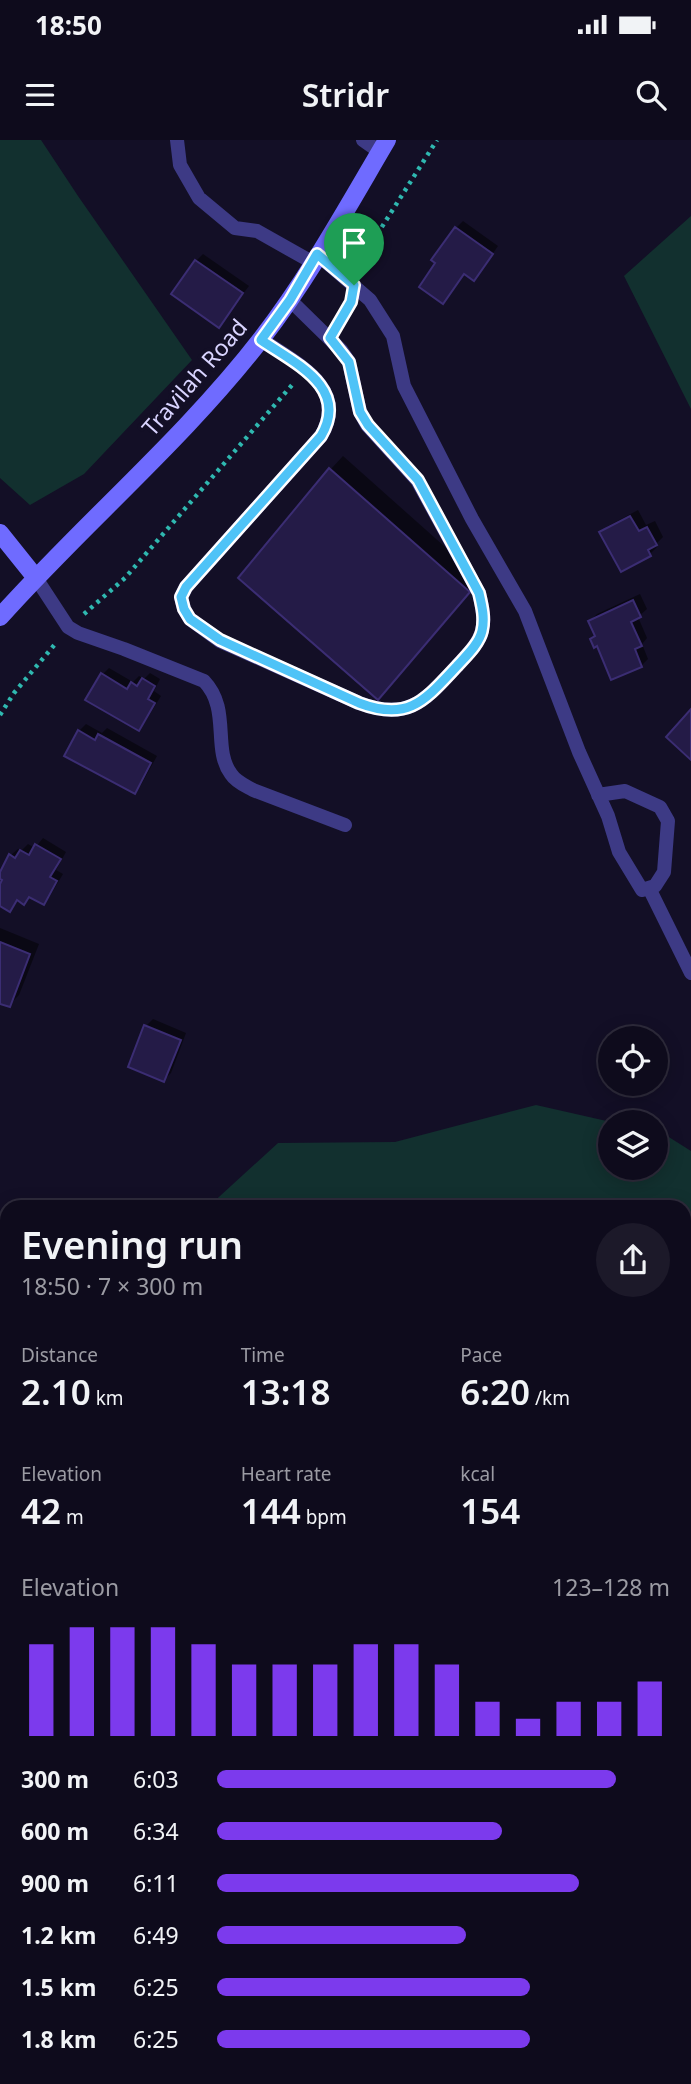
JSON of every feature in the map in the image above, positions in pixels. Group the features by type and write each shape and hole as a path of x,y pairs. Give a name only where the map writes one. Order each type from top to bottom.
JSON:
{"main road":[{"name":"Travilah Road","path":"0,618 174,439 261,340 290,300 384,146"},
{"path":"0,533 36,578"}],"lane":[{"path":"177,140 180,165 199,198 235,228 257,231 315,258 354,285 370,300 393,336 404,386 472,519 524,611 579,752 598,795 608,816 619,852 642,890 655,886 664,872 668,821 660,807 625,791 598,795"},
{"path":"363,140 384,146"},
{"path":"261,340 317,380 329,400 329,422 321,436 186,587 181,597 184,609 190,619 220,640 359,703 394,711 412,706 428,697 471,651 482,632 484,613 479,593 418,480 360,412 349,362 330,338 290,300"},
{"path":"36,578 68,627 78,634 204,681 213,690 218,703 225,763 231,775 253,790 345,825"},
{"path":"649,888 691,973"}],"path":[{"path":"330,338 351,302 358,265 437,140"},
{"path":"0,715 14,693 68,627 125,578 305,370"}],"green space":[{"path":"0,140 41,140 192,360 84,474 30,505 0,478"},
{"path":"691,216 691,409 624,276"},
{"path":"536,1105 598,1119 598,1180 668,1180 668,1137 691,1151 691,1200 216,1200 278,1143 395,1142"}],"building":[{"path":"455,227 493,254 474,281 464,274 443,304 419,287 435,263 431,260"},
{"path":"195,260 243,293 219,328 171,294"},
{"path":"329,468 470,592 378,700 238,578"},
{"path":"630,516 639,531 647,527 657,545 648,550 651,556 621,572 599,532"},
{"path":"633,600 641,617 631,622 642,646 635,649 642,667 611,680 597,646 594,648 590,639 595,636 588,621"},
{"path":"101,673 127,689 131,682 137,686 142,678 155,686 148,699 155,703 139,731 85,700"},
{"path":"691,709 691,760 666,737"},
{"path":"78,730 95,740 98,734 151,763 135,794 64,756"},
{"path":"35,844 61,859 50,877 57,881 44,905 29,897 24,905 17,900 10,912 0,906 0,872 9,854 15,858 20,850 29,855"},
{"path":"0,942 30,954 10,1007 0,1004"},
{"path":"144,1025 181,1040 164,1082 128,1067"}],"route":[{"path":"317,254 354,285 351,302 330,338 349,362 360,412 368,425 418,480 479,593 484,613 482,632 471,651 428,697 412,706 394,711 359,703 220,640 190,619 181,597 186,587 321,436 329,422 329,400 317,380 261,340 290,300 317,254"}]}
